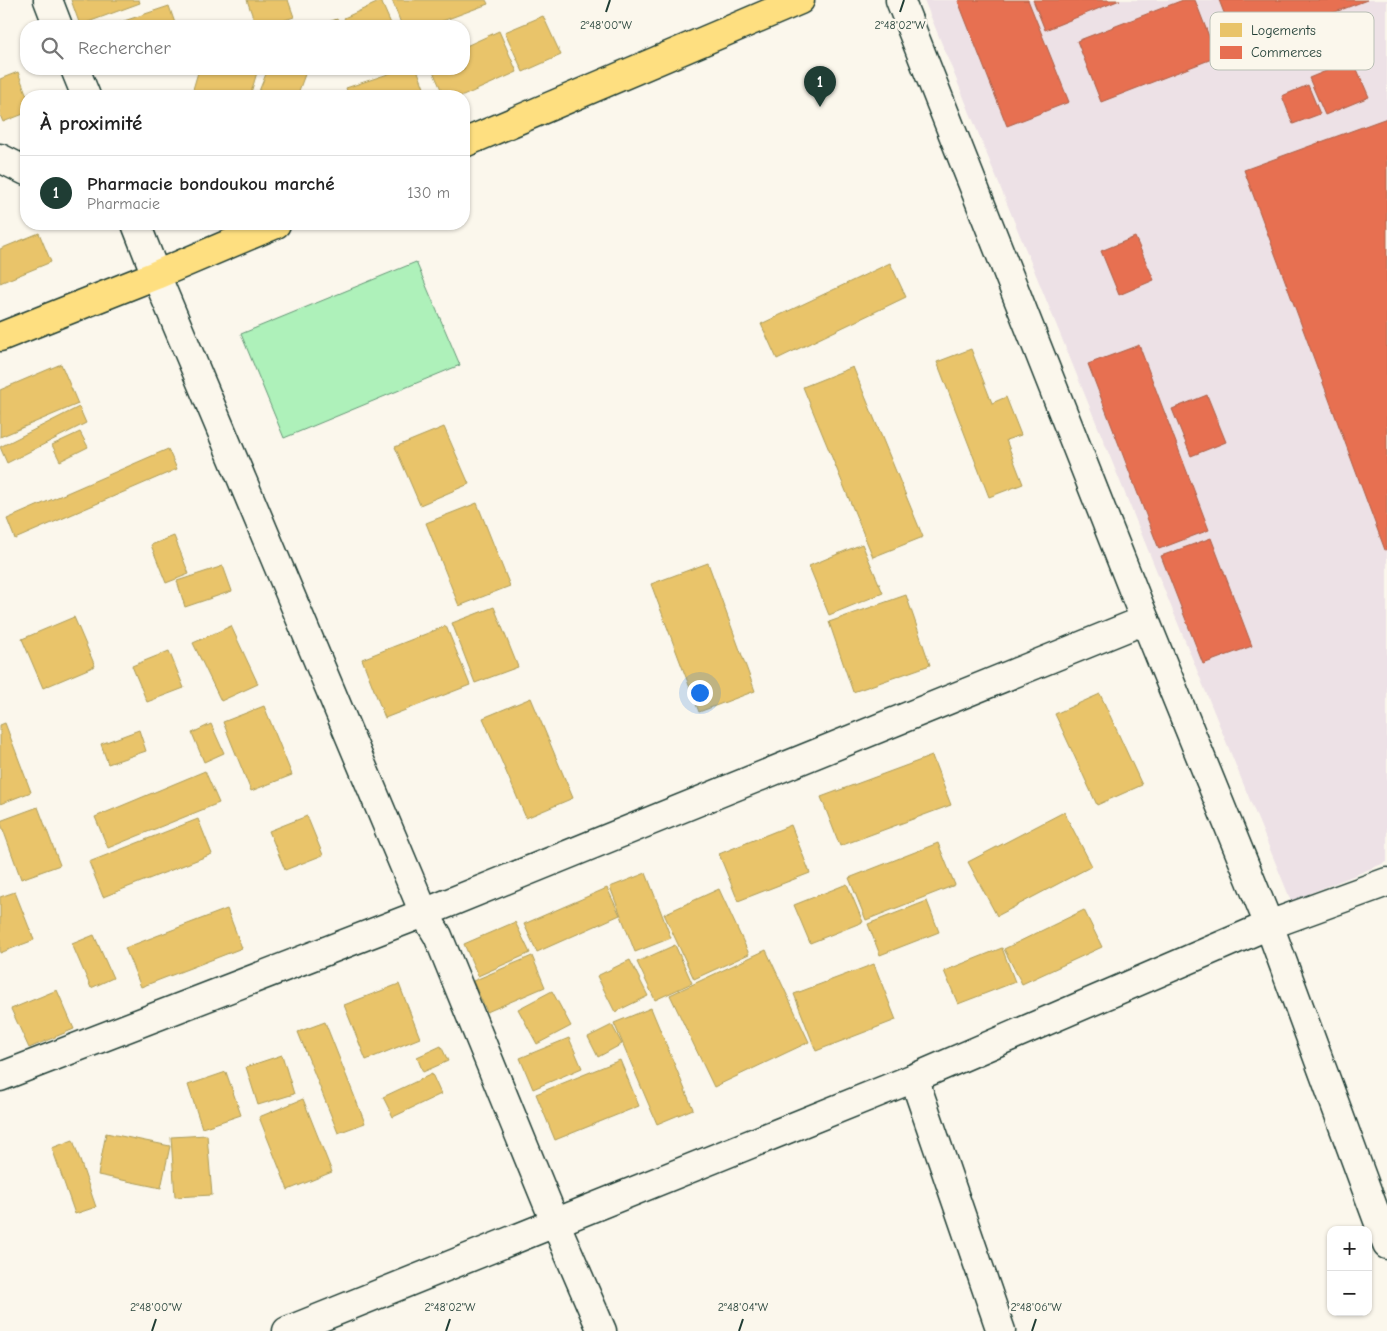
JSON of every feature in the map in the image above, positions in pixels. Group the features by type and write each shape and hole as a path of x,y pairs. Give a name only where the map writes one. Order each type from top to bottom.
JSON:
{"main road":[{"path":"470,140 800,0"},
{"path":"0,337 156,275 262,230"}],"street":[{"path":"48,0 56,20"},
{"path":"900,0 1145,620 1268,925 1387,1245"},
{"path":"77,75 84,90"},
{"path":"0,158 20,168"},
{"path":"138,230 424,913 438,936 555,1222 602,1331"},
{"path":"0,1076 424,913 1145,620"},
{"path":"287,1331 914,1078 1268,925 1387,882"},
{"path":"914,1078 1001,1331"}],"shaded area":[{"path":"924,0 1387,0 1387,862 1291,901"}],"green space":[{"path":"416,262 460,365 284,438 241,334"}],"building: Logements":[{"path":"71,0 139,0 140,3 94,20 78,20"},
{"path":"247,0 288,0 294,17 285,20 254,20"},
{"path":"392,0 486,0 488,4 445,20 400,20"},
{"path":"381,1 389,20 345,20 344,18"},
{"path":"169,6 174,20 127,20"},
{"path":"543,16 561,55 523,72 505,32"},
{"path":"499,31 517,72 470,93 470,90 441,90 435,75 470,75 470,44"},
{"path":"18,72 25,90 20,90 20,115 3,122 0,115 0,79"},
{"path":"197,75 256,75 252,90 193,90"},
{"path":"266,75 305,75 299,90 259,90"},
{"path":"385,75 419,75 425,90 347,90 346,88"},
{"path":"39,233 51,262 0,283 0,249"},
{"path":"890,263 906,297 777,359 761,324"},
{"path":"971,349 992,403 1006,397 1021,435 1006,440 1023,484 989,497 937,362"},
{"path":"61,364 78,404 0,437 0,390"},
{"path":"853,367 923,537 873,557 803,387"},
{"path":"79,407 86,423 7,463 0,447"},
{"path":"444,427 469,484 420,505 395,447"},
{"path":"80,432 88,447 60,461 52,445"},
{"path":"168,449 177,469 15,539 7,519"},
{"path":"477,503 510,586 459,606 426,523"},
{"path":"174,536 189,574 166,583 151,545"},
{"path":"862,544 883,593 829,615 809,566"},
{"path":"708,563 755,691 699,712 651,584"},
{"path":"223,566 232,591 185,607 177,581"},
{"path":"906,595 930,665 853,692 829,622"},
{"path":"494,607 518,667 475,683 452,623"},
{"path":"74,617 95,666 43,688 22,639"},
{"path":"231,626 258,684 221,701 193,643"},
{"path":"446,626 470,685 385,718 362,659"},
{"path":"169,651 184,688 147,702 132,666"},
{"path":"1100,694 1142,785 1097,805 1055,714"},
{"path":"531,698 573,798 526,818 483,718"},
{"path":"264,706 292,775 251,791 223,722"},
{"path":"5,723 31,792 0,804 0,725"},
{"path":"211,724 224,753 204,762 192,733"},
{"path":"139,730 146,751 108,764 101,744"},
{"path":"932,756 951,805 840,846 821,797"},
{"path":"205,771 219,803 108,848 95,817"},
{"path":"38,807 60,865 21,879 0,821"},
{"path":"1064,812 1092,866 997,916 968,862"},
{"path":"307,816 323,855 285,870 269,831"},
{"path":"198,819 212,854 103,897 89,862"},
{"path":"791,825 810,873 738,901 719,854"},
{"path":"938,843 955,885 866,920 849,878"},
{"path":"646,873 671,938 635,952 610,887"},
{"path":"847,884 863,922 810,943 794,905"},
{"path":"607,888 620,915 537,952 524,924"},
{"path":"719,889 749,954 694,979 664,914"},
{"path":"15,892 34,940 0,953 0,897"},
{"path":"927,901 939,932 880,955 868,924"},
{"path":"227,909 242,948 141,987 125,948"},
{"path":"1084,910 1102,947 1022,984 1004,949"},
{"path":"515,922 530,953 478,976 464,944"},
{"path":"94,935 113,978 91,988 72,944"},
{"path":"675,945 692,983 655,1000 637,962"},
{"path":"1002,948 1015,982 958,1004 944,971"},
{"path":"766,950 809,1042 714,1087 670,995"},
{"path":"532,956 545,987 487,1012 473,981"},
{"path":"630,960 648,996 615,1012 597,976"},
{"path":"874,964 896,1020 816,1051 794,994"},
{"path":"399,984 420,1038 366,1060 344,1005"},
{"path":"57,990 74,1029 29,1048 11,1009"},
{"path":"552,991 571,1026 537,1044 518,1009"},
{"path":"651,1008 693,1109 657,1124 614,1023"},
{"path":"325,1022 365,1123 338,1133 298,1032"},
{"path":"612,1025 622,1044 598,1057 588,1037"},
{"path":"569,1038 582,1068 533,1089 520,1058"},
{"path":"441,1046 448,1061 423,1072 417,1057"},
{"path":"282,1055 294,1094 258,1105 246,1067"},
{"path":"620,1060 639,1106 555,1140 536,1094"},
{"path":"226,1072 241,1115 202,1128 188,1085"},
{"path":"432,1074 441,1094 393,1117 383,1097"},
{"path":"303,1099 332,1172 288,1190 259,1117"},
{"path":"106,1133 170,1146 161,1188 98,1175"},
{"path":"207,1135 212,1195 175,1197 171,1137"},
{"path":"73,1140 96,1207 75,1214 52,1148"}],"building: Commerces":[{"path":"1028,0 1069,102 1007,126 958,1"},
{"path":"1033,0 1120,0 1045,30"},
{"path":"1183,0 1195,0 1210,39 1210,60 1101,102 1077,41"},
{"path":"1219,0 1367,0 1335,12 1224,12"},
{"path":"1329,70 1357,70 1369,97 1325,115 1309,78"},
{"path":"1308,85 1320,114 1293,124 1282,96"},
{"path":"1387,118 1387,549 1385,550 1244,170"},
{"path":"1135,237 1154,280 1119,295 1101,251"},
{"path":"1139,345 1209,530 1159,549 1088,364"},
{"path":"1207,395 1226,442 1191,456 1172,409"},
{"path":"1211,538 1252,646 1203,664 1161,556"}],"place":[{"name":"Pharmacie bondoukou marché","path":"820,107"}]}
